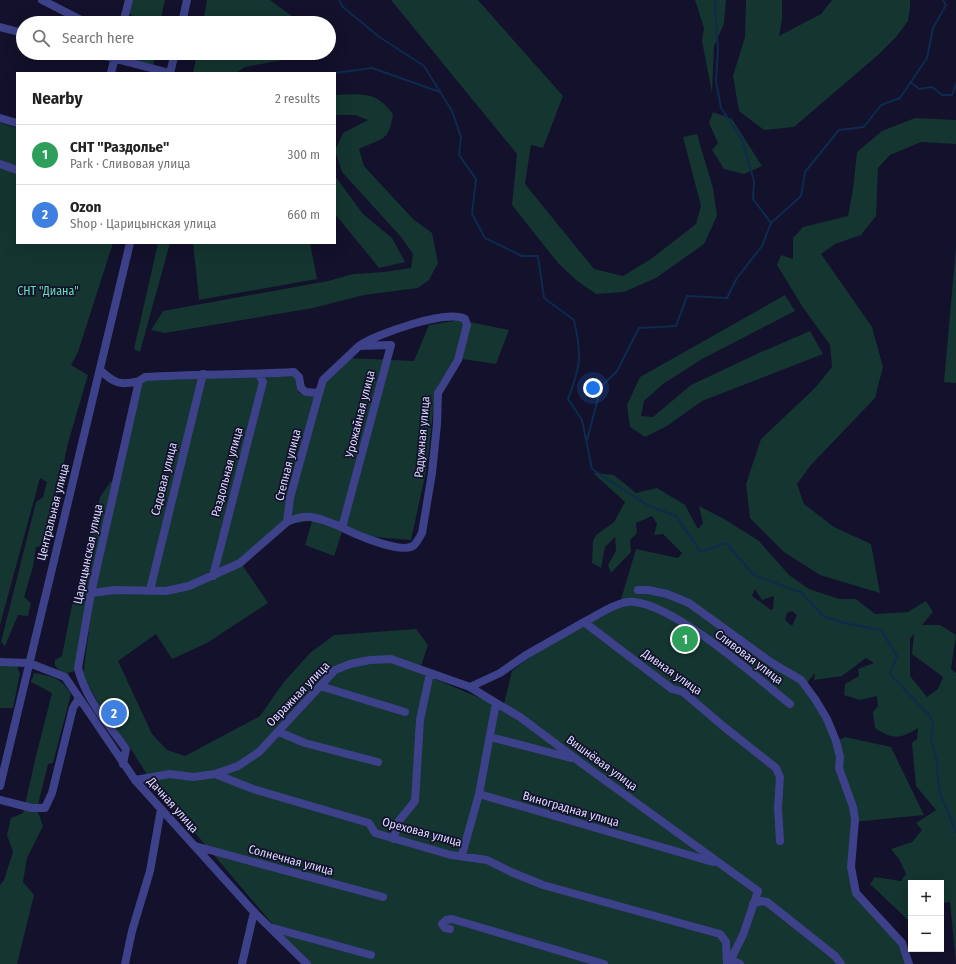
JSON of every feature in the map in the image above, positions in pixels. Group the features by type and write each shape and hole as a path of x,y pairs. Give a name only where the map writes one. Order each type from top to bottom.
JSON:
{"street":[{"path":"42,0 73,16"},
{"path":"125,16 129,0"},
{"path":"184,16 187,0"},
{"path":"0,27 16,31"},
{"path":"111,72 114,60"},
{"path":"128,60 167,72"},
{"path":"170,72 173,60"},
{"path":"0,118 16,123"},
{"path":"0,164 16,170"},
{"name":"Центральная улица","path":"0,786 130,244"},
{"name":"Радужная улица","path":"339,526 376,542 404,548 412,547 418,541 422,533 432,473 437,424 438,393 458,360 467,325 465,319 460,316 449,316 409,325 376,336 359,346"},
{"path":"100,370 111,380 124,384 139,381 145,377 294,372 299,377 301,388 306,392 319,393 323,380 359,346"},
{"name":"Урожайная улица","path":"339,526 343,524 346,517 391,346 359,346"},
{"name":"Садовая улица","path":"150,590 203,374"},
{"name":"Раздольная улица","path":"213,576 263,382 260,374"},
{"name":"Царицынская улица","path":"123,764 126,749 91,699 80,679 78,668 91,592 139,381"},
{"name":"Степная улица","path":"287,522 290,498 319,393"},
{"path":"91,592 115,590 166,591 189,586 240,563 287,522 300,516 313,517 339,526"},
{"path":"638,590 648,590 667,594 689,603 772,663 801,680 815,699 827,718 836,741 840,757 839,768 853,807 855,820 851,867 856,894 902,944 909,964"},
{"name":"Сливовая улица","path":"584,622 617,605 634,602 654,607 694,631 753,673 790,704"},
{"path":"470,687 500,673 526,655 584,622"},
{"name":"Дивная улица","path":"584,622 672,689 683,692 776,768 780,777 778,808 780,841"},
{"name":"Овражная улица","path":"215,774 238,766 259,752 335,670 350,664 370,660 391,659 470,687"},
{"name":"Дачная улица","path":"0,662 29,663 65,677 134,780 254,912 307,964"},
{"path":"394,839 398,822 416,801 420,720 430,672"},
{"path":"320,686 405,712"},
{"name":"Вишнёвая улица","path":"470,687 520,716 575,759 758,891 743,935 729,964"},
{"path":"0,800 32,808 45,808 52,793 73,708 79,698"},
{"path":"462,855 479,794 496,703"},
{"path":"279,732 305,743 378,762"},
{"path":"490,737 575,759"},
{"path":"134,780 170,774 193,777 215,774"},
{"name":"Ореховая улица","path":"215,774 253,790 369,823 375,833 451,854 487,860 511,872 544,884 720,934 726,942 729,964"},
{"name":"Виноградная улица","path":"479,794 718,863"},
{"path":"125,964 132,931 150,871 161,809"},
{"name":"Солнечная улица","path":"194,845 383,897"},
{"path":"753,904 762,901 767,902 835,956 841,964"},
{"path":"242,964 254,912"},
{"path":"450,929 445,928 442,924 446,920 452,919 604,964"},
{"path":"271,928 371,955"},
{"path":"729,964 733,961 740,964"}],"green space":[{"path":"132,0 165,0 162,16 133,16 129,13"},
{"path":"207,0 270,0 292,16 204,16"},
{"path":"391,0 478,0 563,96 543,148 531,145 525,184 594,269 623,276 651,259 696,224 701,206 683,137 697,134 713,188 717,216 704,244 656,278 624,292 596,294 576,280 558,263 512,205 517,154"},
{"path":"695,0 726,0 724,24 714,46 712,93 702,41 704,28"},
{"path":"746,0 782,0 782,20 779,36 821,14 832,0 910,0 910,9 908,21 896,37 878,55 794,127 764,130 739,111 733,76 745,37"},
{"path":"132,60 154,60 153,67"},
{"path":"196,60 282,60 245,67 238,72 193,72"},
{"path":"353,94 374,98 381,101 393,114 389,130 386,135 378,141 359,149 364,166 413,219 432,233 438,263 429,280 418,288 364,295 313,308 165,333 151,330 163,311 328,281 353,274 384,272 411,268 413,254 401,237 342,172 336,153 336,148 343,133 368,120 355,115 336,115 336,95"},
{"path":"713,112 732,119 762,166 744,174 724,169 712,150 718,143 709,123"},
{"path":"915,118 956,120 956,144 921,142 890,155 878,168 876,216 861,235 835,244 821,254 872,327 883,367 875,398 811,465 797,484 804,504 834,527 871,544 880,593 820,575 784,552 750,518 746,484 761,439 815,388 832,367 830,345 802,306 777,265 781,255 793,259 793,238 803,227 848,216 857,152 882,131"},
{"name":"СНТ \"Диана\"","path":"0,123 16,128 16,244 113,244 78,352 71,365 88,375 68,443 59,485 56,508 47,535 48,544 36,547 33,567 24,597 31,603 28,616 18,615 5,646 1,642 36,502 43,497 47,482 40,478 0,625"},
{"path":"336,177 363,214 392,238 405,262 379,268 336,215"},
{"path":"158,244 170,244 140,352 134,349"},
{"path":"193,244 310,244 317,279 199,300"},
{"path":"956,247 956,383 944,382"},
{"path":"785,295 795,311 702,359 663,384 644,401 641,416 653,417 691,385 810,331 823,354 702,401 667,426 645,437 630,427 627,405 640,377"},
{"path":"460,320 509,330 496,364 455,358 438,385 434,403 427,467 411,540 373,537 344,526 334,556 305,545 312,521 288,524 243,566 268,603 207,643 172,659 156,634 118,661 152,734 167,750 185,756 260,716 283,683 310,653 334,635 416,629 428,645 419,672 503,708 512,671 539,650 619,606 636,549 678,558 682,553 663,534 654,535 657,524 652,516 636,523 637,533 630,540 631,552 611,573 608,565 616,551 615,537 605,547 601,568 592,563 593,541 596,535 614,522 625,502 593,473 614,475 636,493 657,488 685,505 698,529 703,523 699,506 726,520 759,541 789,575 809,589 839,599 856,599 875,614 908,612 926,601 933,612 922,625 940,625 956,635 951,669 956,673 956,964 950,902 944,903 944,880 908,880 908,919 870,884 875,877 901,881 906,874 899,859 891,849 912,842 922,830 916,823 936,810 916,786 912,743 917,739 918,728 901,736 896,737 887,735 875,728 873,712 878,706 877,696 860,700 844,695 845,684 859,676 858,669 874,663 866,658 842,676 814,680 815,673 807,683 838,740 845,737 891,747 924,815 853,822 852,892 898,944 906,964 310,964 280,933 151,781 129,746 108,721 83,675 95,585 144,377 296,375 299,393 321,394 326,377 349,358 414,361 429,325","holes":["755,589 762,600 774,596 773,609 771,610 752,596","792,611 797,615 792,626 785,620 787,613","914,634 912,654 943,677 938,689 927,697 910,676 910,639"]},
{"path":"111,481 114,487 76,671 63,674 55,666 55,660 62,656 72,605 85,566 100,497"},
{"path":"0,663 17,666 20,674 13,708 0,708"},
{"path":"34,673 60,681 71,694 53,763 48,764 37,809 43,826 27,858 23,882 34,895 17,964 0,964 0,885 4,880 13,852 7,835 11,818 23,813 52,693 31,682"}],"waterway":[{"path":"339,0 343,7 378,36 424,66 452,111 461,137 459,155 476,179 472,214 485,238 522,256 538,256 544,298 574,320 578,342 579,360 576,377 568,399 582,420 592,469 647,505 676,516 701,552 726,543 754,575 802,593 823,616 844,623 881,630 897,656 890,674 930,716 933,725 931,738 937,763 939,790 956,832"},
{"path":"587,440 601,387 617,371 639,328 676,326 687,296 727,298 737,278 762,246 771,223 753,199 754,181 742,140 721,108 716,81 718,50 715,7 716,0"},
{"path":"771,223 801,196 805,172 839,130 864,127 881,105 900,98 927,58 933,28 946,5 943,0"},
{"path":"336,73 372,68 440,92"},
{"path":"910,82 919,89 932,87 942,95 952,95 956,84"}],"place":[{"name":"СНТ \"Раздолье\"","path":"685,639"},
{"name":"Ozon","path":"114,713"}]}
